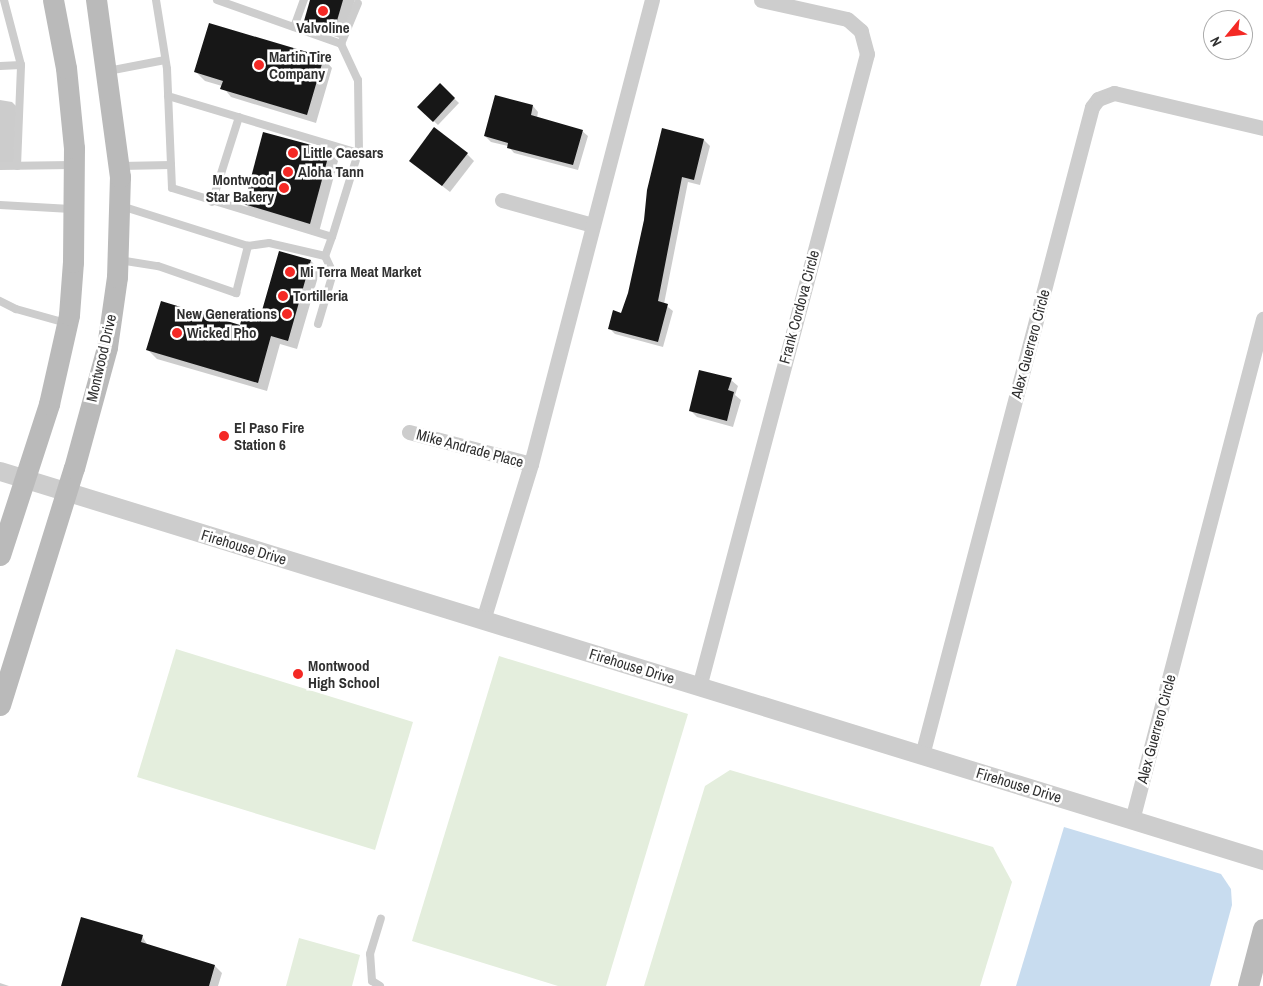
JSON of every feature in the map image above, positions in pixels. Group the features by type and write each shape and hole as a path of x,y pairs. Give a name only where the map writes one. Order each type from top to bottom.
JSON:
{"main road":[{"path":"0,554 49,404 68,323 74,209 74,164 66,68 53,0"},
{"name":"Montwood Drive","path":"0,705 67,492 107,347 119,260 119,166 96,0"},
{"path":"1248,986 1263,929"}],"street":[{"path":"484,620 531,464 652,0"},
{"name":"Frank Cordova Circle","path":"699,687 867,54 861,31 847,19 761,0"},
{"name":"Alex Guerrero Circle","path":"922,755 1092,107 1098,99 1114,93 1263,128"},
{"path":"502,200 594,225"},
{"name":"Alex Guerrero Circle","path":"1132,820 1263,319"},
{"name":"Mike Andrade Place","path":"409,432 531,464"},
{"name":"Firehouse Drive","path":"0,471 1263,860"}],"lane":[{"path":"4,0 21,65 17,166"},
{"path":"156,0 165,60 172,188 212,202 332,237"},
{"path":"217,0 233,3 294,28 341,44 358,80 358,153 325,256 333,273 318,324"},
{"path":"294,28 304,0"},
{"path":"341,44 358,3"},
{"path":"106,71 165,60"},
{"path":"0,66 21,65"},
{"path":"168,96 358,153"},
{"path":"212,202 239,117"},
{"path":"0,166 74,164"},
{"path":"119,166 172,165"},
{"path":"0,205 74,209"},
{"path":"120,206 248,246 269,242 325,256"},
{"path":"119,260 158,266 236,293 248,246"},
{"path":"0,302 16,309 68,323"},
{"path":"380,986 372,981 370,954 382,919"}],"green space":[{"path":"176,649 413,722 375,850 137,777"},
{"path":"499,656 688,714 606,986 558,986 412,941"},
{"path":"730,770 993,847 1012,882 980,986 644,986 705,786"},
{"path":"299,938 360,955 352,986 286,986"}],"water":[{"path":"1064,827 1221,874 1231,889 1232,905 1210,986 1016,986"}],"building":[{"name":"Valvoline","path":"310,0 343,0 334,31 304,21"},
{"name":"Martin Tire Company","path":"209,23 324,57 307,115 220,89 223,81 194,72"},
{"path":"440,83 455,98 433,122 417,107"},
{"path":"495,95 533,105 531,115 583,130 573,165 507,148 508,143 484,136"},
{"path":"434,127 468,153 442,186 409,161"},
{"path":"662,128 704,139 694,180 682,177 658,301 668,304 658,342 608,329 613,310 621,313 628,293 644,220 647,190"},
{"path":"263,132 330,150 310,224 244,204"},
{"path":"279,251 311,260 288,341 271,336 258,383 146,350 161,301 240,325 244,309 261,314"},
{"path":"699,370 732,378 728,390 734,392 727,421 689,411"},
{"path":"81,917 143,935 141,942 215,965 209,986 61,986"}],"place":[{"name":"Valvoline","path":"323,11"},
{"name":"Martin Tire Company","path":"259,65"},
{"name":"Little Caesars","path":"293,153"},
{"name":"Aloha Tann","path":"288,172"},
{"name":"Montwood Star Bakery","path":"284,188"},
{"name":"Mi Terra Meat Market","path":"290,272"},
{"name":"Tortilleria","path":"283,296"},
{"name":"New Generations","path":"287,314"},
{"name":"Wicked Pho","path":"177,333"},
{"name":"El Paso Fire Station 6","path":"224,436"},
{"name":"Montwood High School","path":"298,674"}]}
